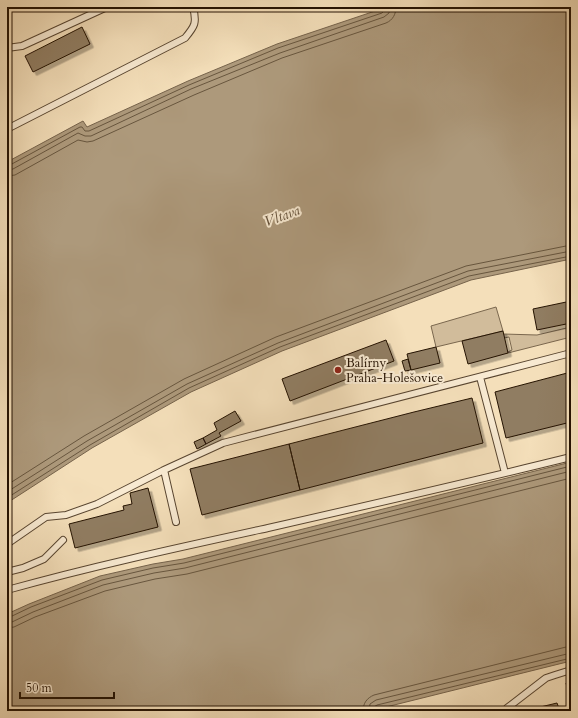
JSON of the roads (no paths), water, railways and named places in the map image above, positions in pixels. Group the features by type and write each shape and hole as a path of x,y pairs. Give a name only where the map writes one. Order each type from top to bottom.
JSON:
{"lane":[{"path":"7,48 22,46 107,7"},
{"path":"7,129 185,38 193,28 195,16 193,7"},
{"path":"7,544 46,517 66,515 96,504 164,470 224,443 571,353"},
{"path":"480,377 505,473"},
{"path":"7,590 138,557 409,496 571,457"},
{"path":"164,470 176,522"},
{"path":"7,572 23,568 44,559 63,540"},
{"path":"505,711 546,678 571,670"}],"water":[{"name":"Vltava","path":"387,7 571,7 571,259 471,280 282,351 191,392 92,448 7,503 7,162 83,121 87,127 188,81 277,44"},
{"path":"571,462 571,661 370,711 7,711 7,614 29,604 100,576 183,559"}],"place":[{"name":"Balírny Praha-Holešovice","path":"338,370"}]}
